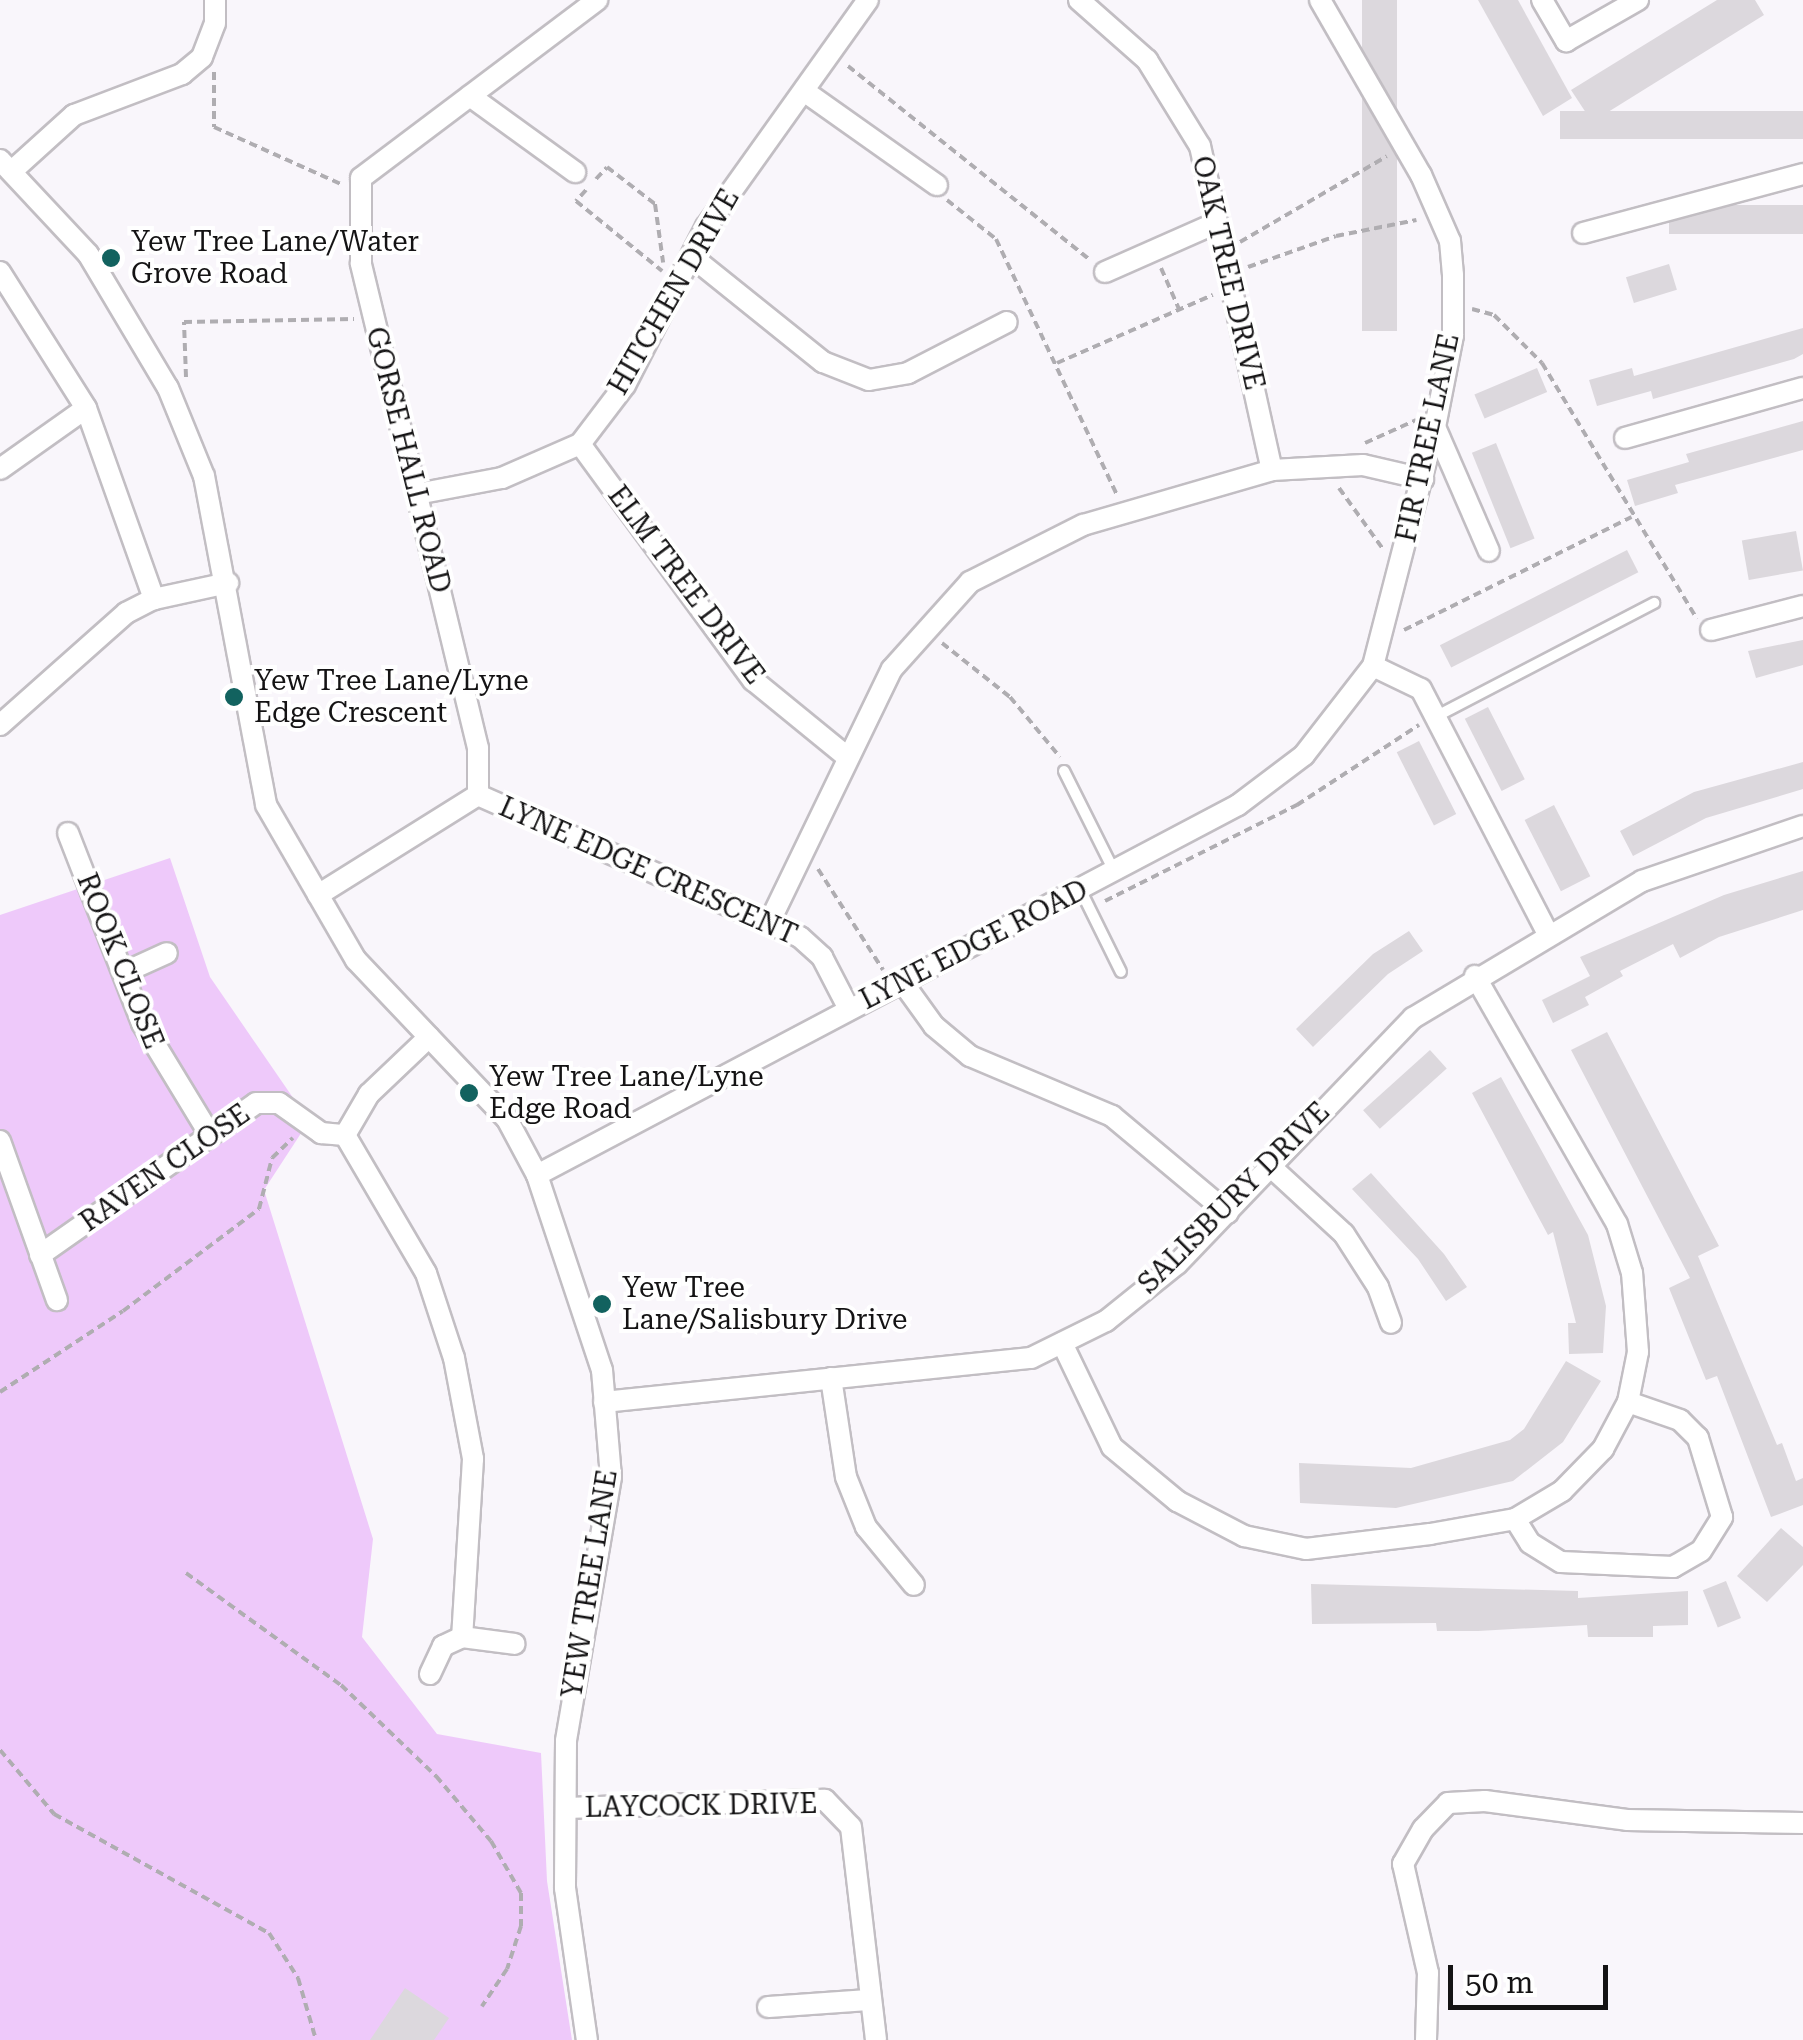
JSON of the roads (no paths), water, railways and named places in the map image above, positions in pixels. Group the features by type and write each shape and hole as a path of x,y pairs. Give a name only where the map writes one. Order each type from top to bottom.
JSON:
{"street":[{"path":"6,165 74,115 182,74 202,57 215,23 215,0"},
{"path":"575,172 470,96 597,0"},
{"name":"HITCHEN DRIVE","path":"417,494 502,478 580,444 625,385 691,256 868,0"},
{"name":"OAK TREE DRIVE","path":"1079,0 1113,24 1175,98 1200,146 1272,470"},
{"name":"FIR TREE LANE","path":"1320,0 1404,146 1441,216 1450,242 1453,304 1437,419 1374,666"},
{"path":"1542,0 1566,41 1638,0"},
{"path":"804,91 936,185"},
{"name":"GORSE HALL ROAD","path":"470,96 360,178 360,263 478,748 483,776 478,795"},
{"name":"YEW TREE LANE","path":"6,165 88,254 168,388 204,476 228,583 266,805 356,960 507,1119 537,1175 602,1370 611,1477 566,1741 565,1888 586,2040"},
{"path":"1583,233 1803,174"},
{"path":"1105,272 1216,223"},
{"path":"691,256 822,362 869,380 908,373 1007,322"},
{"path":"0,272 86,408 154,599"},
{"path":"1625,438 1803,388"},
{"path":"0,469 86,408"},
{"path":"1437,419 1489,551"},
{"name":"ELM TREE DRIVE","path":"580,444 753,680 847,757"},
{"path":"768,923 892,669 970,582 1083,525 1272,470 1321,463 1364,464 1423,479"},
{"path":"0,725 126,613 154,599 228,583"},
{"path":"1711,630 1803,606"},
{"path":"1374,666 1421,688 1548,934"},
{"name":"LYNE EDGE ROAD","path":"537,1175 849,1009 1085,899 1114,872 1238,806 1304,756 1374,666"},
{"name":"LYNE EDGE CRESCENT","path":"318,895 478,795 814,946 849,1009"},
{"name":"SALISBURY DRIVE","path":"604,1402 1031,1358 1106,1321 1228,1213 1413,1018 1475,976 1642,881 1803,826"},
{"name":"ROOK CLOSE","path":"68,833 160,1058 210,1135"},
{"path":"123,973 167,953"},
{"path":"1062,1343 1112,1447 1177,1501 1244,1536 1306,1549 1514,1519 1562,1492 1603,1449 1628,1402 1638,1352 1632,1273 1617,1224 1475,976"},
{"path":"898,985 934,1026 970,1056 1112,1116 1228,1213"},
{"path":"429,1037 368,1094 345,1135 426,1273 454,1358 473,1459 462,1637"},
{"name":"RAVEN CLOSE","path":"40,1255 266,1100 309,1127 345,1135"},
{"path":"0,1141 57,1300"},
{"path":"1270,1166 1344,1234 1378,1287 1391,1324"},
{"path":"831,1378 846,1477 866,1528 914,1585"},
{"path":"1514,1519 1530,1544 1562,1562 1673,1567 1701,1551 1722,1517 1698,1438 1680,1420 1628,1402"},
{"path":"430,1674 443,1646 462,1637 516,1644"},
{"name":"LAYCOCK DRIVE","path":"566,1808 825,1800 851,1828 876,2040"},
{"path":"1426,2040 1428,1972 1402,1864 1423,1829 1448,1804 1485,1801 1628,1820 1803,1823"},
{"path":"768,2007 869,2000"}],"lane":[{"path":"1436,716 1654,603"},
{"path":"1064,771 1114,872"},
{"path":"1085,899 1121,972"}],"place":[{"name":"Yew Tree Lane/Water Grove Road","path":"111,258"},
{"name":"Yew Tree Lane/Lyne Edge Crescent","path":"234,697"},
{"name":"Yew Tree Lane/Lyne Edge Road","path":"469,1093"},
{"name":"Yew Tree Lane/Salisbury Drive","path":"602,1304"}]}
